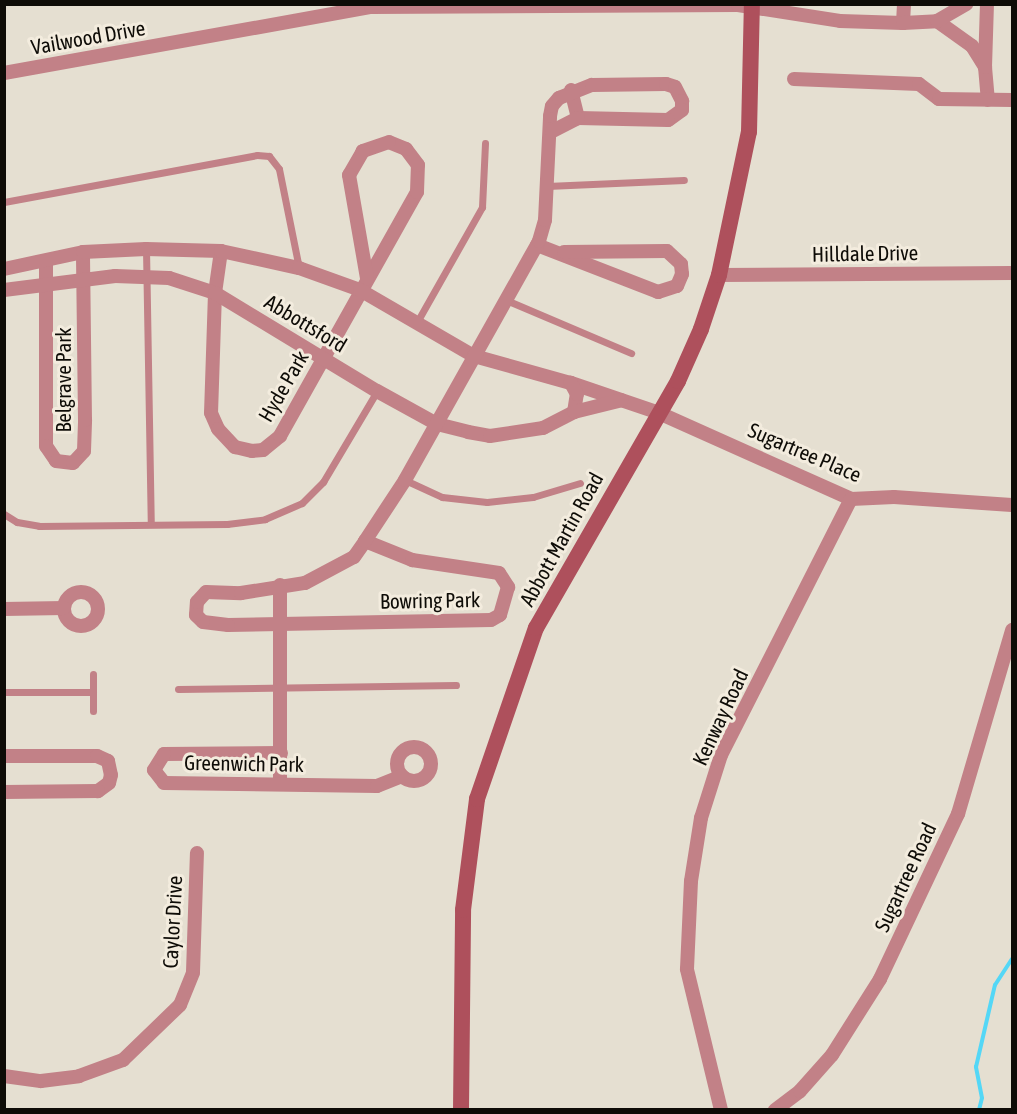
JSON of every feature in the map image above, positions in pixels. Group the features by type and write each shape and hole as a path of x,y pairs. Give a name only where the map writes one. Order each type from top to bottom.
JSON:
{"main road":[{"name":"Abbott Martin Road","path":"462,1110 463,910 477,799 536,628 659,413 701,329 719,275 748,132 752,7"}],"street":[{"path":"903,23 904,4"},
{"path":"967,4 937,21 963,38 985,67"},
{"path":"987,4 985,67 988,100"},
{"name":"Vailwood Drive","path":"4,74 371,6 738,6 840,21 903,23 937,21"},
{"path":"794,79 919,84 939,99 1012,100"},
{"path":"552,130 578,118 668,120 682,110 682,101 675,87 666,84 592,85 570,90 578,118"},
{"name":"Bowring Park","path":"364,541 412,560 499,573 508,587 500,615 491,620 280,622 228,625 203,622 196,615 197,602 206,592 241,593 304,583 354,557 364,541 405,480 537,244 544,220 552,106 570,90"},
{"name":"Hyde Park","path":"221,250 215,293 211,413 218,429 235,447 263,450 280,436 420,184 413,157 388,142 363,150 349,175 363,284"},
{"path":"537,244 564,252 658,292 677,286 682,274 676,256 667,251 564,252"},
{"name":"Abbottsford","path":"4,269 83,252 146,249 221,250 363,284 417,322 474,356 571,383 659,413"},
{"name":"Belgrave Park","path":"46,261 46,446 56,461 73,463 84,451 83,252"},
{"name":"Hilldale Drive","path":"719,275 1012,273"},
{"name":"Abbottsford","path":"4,290 83,279 169,278 215,293 377,391 437,424 490,436 543,428 574,412 623,400"},
{"path":"571,383 577,394 574,412"},
{"name":"Sugartree Place","path":"659,413 851,499 894,497 1012,505"},
{"name":"Kenway Road","path":"721,1110 687,969 690,881 701,818 721,755 851,499"},
{"path":"280,585 280,784"},
{"path":"4,609 64,608"},
{"name":"Sugartree Road","path":"776,1110 800,1092 832,1055 880,979 958,814 1012,630"},
{"name":"Greenwich Park","path":"281,753 164,754 154,770 164,783 377,786 402,776"},
{"path":"4,756 97,756 108,761 111,775 107,786 98,791 4,792"},
{"name":"Caylor Drive","path":"4,1076 50,1080 79,1076 123,1060 180,1005 193,972 197,853"}],"lane":[{"path":"417,322 482,207 485,143"},
{"path":"4,202 257,155 269,156 279,170 299,268"},
{"path":"547,186 684,180"},
{"path":"146,249 151,523"},
{"path":"506,300 631,353"},
{"path":"4,514 17,522 39,526 265,519 302,503 323,482 377,391"},
{"path":"405,480 442,497 487,502 533,497 580,483"},
{"path":"93,674 93,711"},
{"path":"178,689 456,685"},
{"path":"4,692 93,692"}],"waterway":[{"path":"979,1110 982,1098 976,1067 995,985 1012,959"}]}
